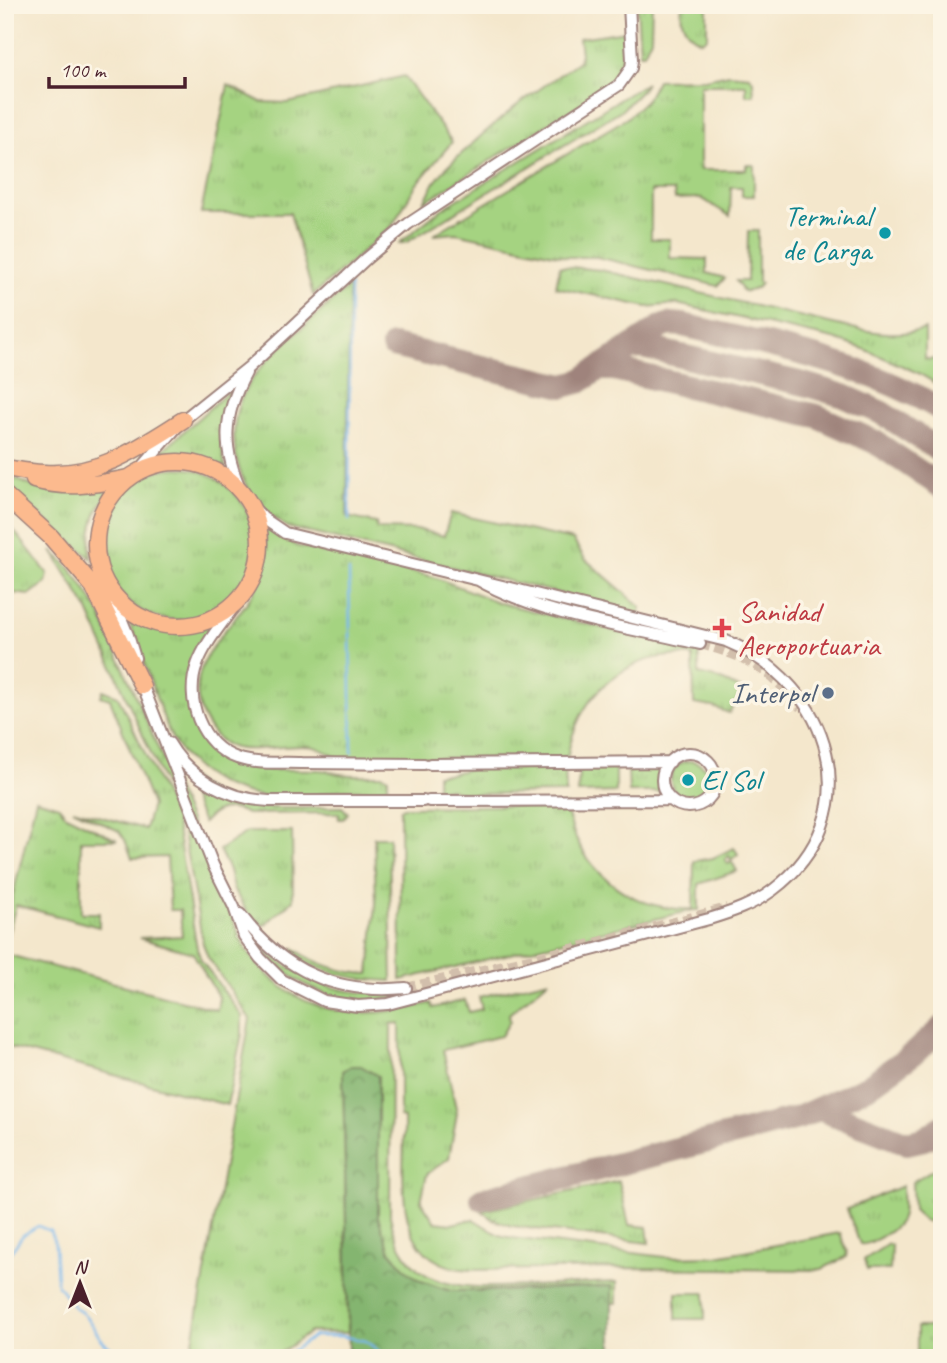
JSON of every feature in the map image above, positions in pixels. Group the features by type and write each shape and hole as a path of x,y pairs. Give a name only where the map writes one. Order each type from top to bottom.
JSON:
{"main road":[{"path":"6,468 67,473 101,467 128,454 183,420"},
{"path":"6,468 57,485 84,486 133,475 159,463 194,463 216,470 242,492 252,506 260,528 259,562 251,583 237,602 226,610 203,622 163,625 138,616 117,599 81,556 51,537"},
{"path":"106,583 96,553 97,529 105,506 133,475"},
{"path":"5,495 51,537 93,586 142,686"}],"street":[{"path":"133,475 183,420 249,368 367,258 408,224 448,195 619,85 631,68 632,60 629,5"},
{"path":"242,492 229,459 227,429 236,391 249,368"},
{"path":"106,583 128,635 142,686 244,936 260,958 282,980 308,995 339,1005 387,1004 696,922 743,908 786,879 804,858 816,838 827,806 830,790 827,755 814,716 790,683 757,655 726,641 294,536 275,528 252,506"},
{"path":"478,580 503,595 531,604 700,645"},
{"path":"155,719 172,748 190,770 212,786 236,796 269,802 671,800 686,807 699,805 712,795 716,780 712,766 702,757 685,754 670,762 427,764 266,762 237,758 218,747 203,732 197,719 193,681 195,667 201,655 237,602"},
{"path":"670,762 664,772 663,784 671,800"},
{"path":"234,907 273,951 313,976 368,990 405,988"}],"green space":[{"path":"637,5 652,5 651,38 644,53 640,53"},
{"path":"682,5 707,5 707,37 701,41 685,27"},
{"path":"626,31 624,61 609,86 424,202 447,167 484,133 516,106 579,61 579,38"},
{"path":"729,74 750,76 754,95 746,95 746,85 700,85 700,170 746,170 746,165 754,165 754,196 742,196 742,187 731,187 730,216 701,198 675,199 674,191 651,191 651,239 670,239 670,258 707,259 707,273 725,278 718,286 597,257 567,257 456,233 433,235 627,118 647,99 657,80 705,79"},
{"path":"404,76 452,142 416,185 392,226 313,295 290,213 201,213 228,85 261,102 288,103"},
{"path":"646,83 623,109 407,242 398,244 439,211"},
{"path":"748,231 758,231 758,282 761,283 756,288 743,291 736,281 747,281"},
{"path":"560,266 601,270 856,329 895,333 925,329 925,359 942,359 942,387 864,349 834,339 677,304 647,307 556,287"},
{"path":"349,286 347,517 376,523 377,529 420,530 444,536 451,513 573,540 585,559 641,607 639,616 628,610 287,527 269,514 249,490 240,471 234,440 239,405 266,362"},
{"path":"231,389 221,428 226,468 191,457 154,458"},
{"path":"178,468 207,474 232,490 248,515 254,544 248,573 232,598 207,614 178,620 149,614 124,598 108,573 102,544 108,515 124,490 149,474"},
{"path":"5,474 34,487 115,484 103,500 95,518 91,558 5,487"},
{"path":"5,519 48,574 46,583 29,595 5,592"},
{"path":"264,526 297,546 434,577 500,603 699,651 699,674 719,679 743,690 729,713 694,704 693,656 669,656 646,661 626,669 609,681 594,697 581,715 567,759 339,758 317,748 305,746 248,749 229,746 213,733 202,714 197,694 199,675 216,642 251,596 260,579 264,566"},
{"path":"52,551 79,580 100,614 245,948 263,971 283,988 305,1001 327,1009 352,1012 377,1012 431,1003 433,1008 465,1000 469,1012 482,1009 479,997 549,980 509,1014 510,1021 501,1036 443,1050 457,1113 449,1158 427,1174 421,1201 435,1222 452,1224 473,1219 499,1235 512,1238 665,1257 717,1256 840,1233 847,1252 846,1257 822,1269 812,1270 471,1270 444,1265 426,1253 414,1235 407,1214 403,1166 404,1118 400,1117 400,1023 391,1024 390,1216 398,1241 409,1260 423,1273 440,1281 459,1285 502,1287 617,1282 617,1303 612,1303 612,1287 450,1291 421,1281 408,1272 390,1251 378,1217 378,1076 352,1066 343,1071 348,1333 310,1332 273,1358 190,1358 250,1019 208,957 203,944 181,822 87,608"},
{"path":"128,618 149,627 171,631 193,630 215,623 192,660 187,691 191,715 200,732 225,757 237,763 263,769 383,775 388,778 388,786 376,790 341,790 313,796 269,797 247,794 208,776 191,763 170,734"},
{"path":"103,690 118,696 175,817 201,960 242,1016 242,1034 227,1105 5,1046 5,954 217,1010 219,998 193,953 139,938 182,936 180,910 170,910 167,857 132,858 119,831 73,809 145,829 152,805 110,699 101,696"},
{"path":"690,761 703,767 709,780 703,793 690,799 677,793 671,780 677,767"},
{"path":"565,768 566,793 467,794 450,789 437,789 437,774 468,769"},
{"path":"579,768 616,768 616,792 578,793"},
{"path":"628,768 660,768 660,792 629,792"},
{"path":"180,770 219,796 237,803 276,808 342,807 348,813 343,819 339,819 338,813 247,814 229,809 218,811 203,823"},
{"path":"36,799 59,806 66,815 117,840 81,840 81,913 99,913 99,927 16,905 5,944 5,928"},
{"path":"566,805 581,848 594,866 610,882 648,903 693,909 694,861 713,858 734,848 738,854 731,860 729,856 725,859 728,864 732,862 737,871 699,884 699,910 401,980 400,809"},
{"path":"247,832 292,832 293,900 263,926 259,921 255,924 233,889 229,870 219,850"},
{"path":"374,837 389,837 392,981 339,975 314,967 290,954 294,948 330,967 369,974 376,904"},
{"path":"260,947 295,971 330,986 367,993 410,989 410,992 379,1000 344,998 328,994 298,981"},
{"path":"351,1066 361,1066 378,1076 378,1217 390,1251 408,1272 421,1281 450,1291 612,1286 612,1358 349,1358 343,1071"},
{"path":"942,1164 942,1222 925,1221 913,1210 912,1182"},
{"path":"619,1181 629,1225 647,1227 649,1243 512,1226 492,1219 482,1211"},
{"path":"902,1186 900,1221 881,1237 860,1244 847,1209"},
{"path":"888,1244 891,1245 890,1270 867,1270 864,1260"},
{"path":"676,1293 705,1293 705,1319 676,1319"},
{"path":"917,1327 942,1327 942,1358 917,1358"}],"waterway":[{"path":"349,520 350,285"},
{"path":"349,571 352,752"},
{"path":"5,1260 23,1235 38,1226 50,1231 55,1244 57,1284 74,1307 85,1315 104,1343 116,1351 148,1352 169,1358"},
{"path":"282,1358 314,1336 341,1336 366,1341 387,1358"}],"taxiway":[{"path":"393,346 564,386 579,382 661,327 683,325 848,367 911,393 942,410"},
{"path":"631,348 642,347 804,384 844,396 882,413 942,452"},
{"path":"600,369 614,369 817,416 875,442 942,487"},
{"path":"482,1199 798,1118 867,1087 913,1054 942,1028"},
{"path":"820,1109 907,1143 924,1139 942,1127"}],"tunnel":[{"path":"700,644 757,666 779,684 801,708"},
{"path":"406,988 580,947 727,908"}],"place":[{"name":"Terminal de Carga","path":"885,233"},
{"name":"Sanidad Aeroportuaria","path":"722,628"},
{"name":"Interpol","path":"828,693"},
{"name":"El Sol","path":"688,780"}]}
